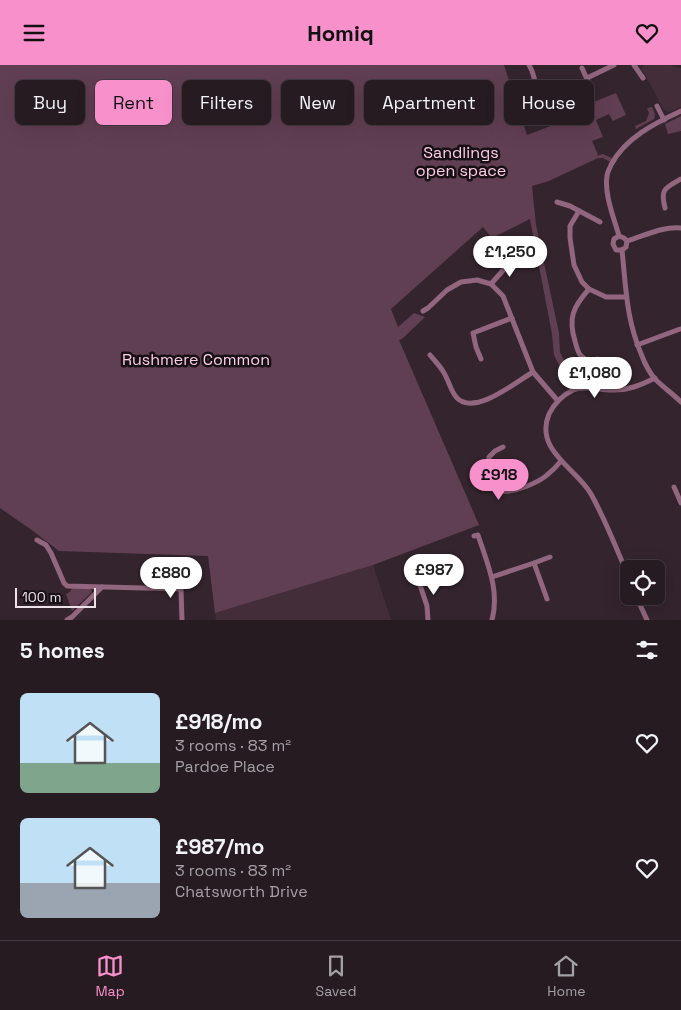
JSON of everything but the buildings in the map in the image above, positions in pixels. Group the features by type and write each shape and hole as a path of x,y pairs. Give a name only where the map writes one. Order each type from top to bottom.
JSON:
{"street":[{"path":"529,65 535,80"},
{"path":"582,68 587,78 614,65"},
{"path":"634,66 643,78"},
{"path":"657,106 664,120"},
{"path":"619,236 609,200 607,174 614,159 626,144 637,136 681,111"},
{"path":"665,208 662,197 663,193 681,179"},
{"path":"557,202 570,206 600,223"},
{"path":"578,211 570,226 570,238 574,265 582,282 590,289 606,297 626,297"},
{"path":"627,241 674,227 681,228"},
{"path":"619,236 627,241"},
{"path":"619,236 614,239 613,244 616,250 622,250 626,247 627,241"},
{"path":"622,250 626,297 637,345 654,378 681,402"},
{"path":"491,284 513,259"},
{"path":"423,311 447,290 461,282 477,280 491,284 503,296 533,372 558,401"},
{"path":"590,289 581,298 574,311 571,327 578,352 584,359 591,362 597,359"},
{"path":"481,359 473,333 512,318"},
{"path":"637,345 681,328"},
{"path":"430,355 444,373 455,397 467,403 488,399 533,372"},
{"path":"621,560 591,495 553,451 548,442 546,425 553,407 565,395 575,389 613,391 632,388 654,378"},
{"path":"504,447 495,451 489,457 489,464 502,491 507,492 542,479 562,461"},
{"path":"674,487 681,503"},
{"path":"474,536 478,535 492,577 495,592 492,620"},
{"path":"37,540 46,545 67,586 181,589"},
{"path":"492,577 550,557"},
{"path":"534,563 547,599"},
{"path":"179,576 182,620"},
{"path":"417,576 427,606 428,620"},
{"path":"71,619 102,587"},
{"path":"640,605 648,620"}],"shaded area":[{"path":"644,65 670,65 681,68 681,107 669,112 664,110 642,69"},
{"path":"373,565 391,620 216,620 215,613"}],"green space":[{"name":"Rushmere Common","path":"0,65 504,65 509,80 504,80 504,125 524,125 527,135 553,125 594,125 594,102 616,93 626,115 613,121 609,114 596,120 603,137 592,141 597,156 603,154 614,159 612,163 603,158 598,158 549,181 532,186 536,225 559,333 560,352 576,385 570,387 554,355 552,334 530,219 492,238 483,227 391,309 398,327 414,313 425,317 399,340 479,525 373,565 215,613 208,556 59,551 0,508"},
{"path":"652,107 655,115 654,119 636,129 635,126 646,121 649,113 647,108"},
{"path":"681,116 681,131 668,134 665,124"},
{"path":"72,588 90,588 92,592 72,611 66,594"}],"park label":[{"name":"Sandlings open space","path":"461,161"}]}
